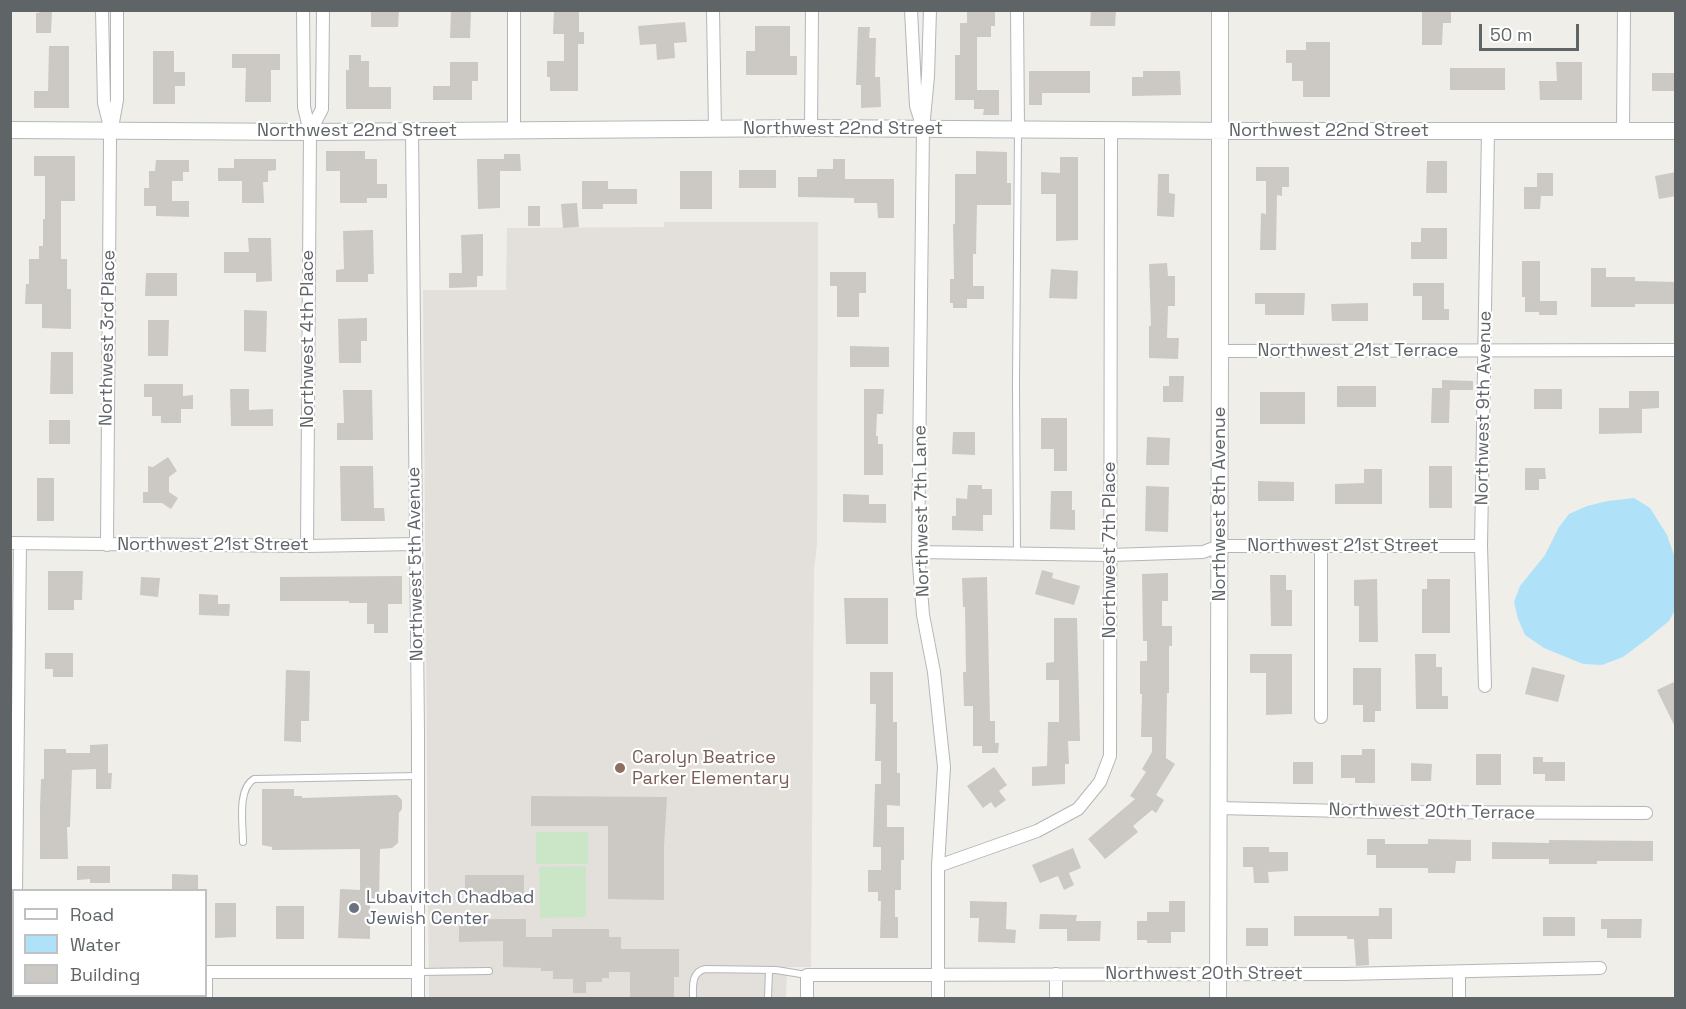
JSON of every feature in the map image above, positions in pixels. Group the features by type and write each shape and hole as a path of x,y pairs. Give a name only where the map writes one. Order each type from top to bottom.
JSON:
{"street":[{"name":"Northwest 3rd Place","path":"102,10 104,103 111,131"},
{"name":"Northwest 3rd Place","path":"107,545 111,131 117,100 117,10"},
{"name":"Northwest 4th Place","path":"303,10 304,106 310,132 307,546"},
{"name":"Northwest 4th Place","path":"310,132 322,109 323,10"},
{"path":"514,10 514,130"},
{"path":"713,10 715,129"},
{"path":"811,128 812,10"},
{"name":"Northwest 7th Lane","path":"911,10 916,106 923,129"},
{"name":"Northwest 7th Lane","path":"930,10 928,76 923,129 918,552 923,615 934,672 944,767 938,866 938,999"},
{"path":"1017,10 1018,129"},
{"name":"Northwest 8th Avenue","path":"1218,999 1220,10"},
{"path":"1623,130 1624,10"},
{"name":"Northwest 22nd Street","path":"10,130 310,132 811,128 1676,131"},
{"name":"Northwest 5th Avenue","path":"412,130 418,999"},
{"name":"Northwest 7th Place","path":"938,866 1037,831 1078,809 1100,782 1110,756 1111,130"},
{"name":"Northwest 9th Avenue","path":"1485,686 1481,546 1488,131"},
{"name":"Northwest 21st Terrace","path":"1220,351 1676,350"},
{"path":"15,543 16,889"},
{"name":"Northwest 21st Street","path":"15,543 307,546 416,544"},
{"name":"Northwest 21st Street","path":"918,552 1110,555 1203,552 1220,546 1481,546"},
{"path":"1321,547 1321,717"},
{"name":"Northwest 20th Terrace","path":"1218,808 1388,812 1646,813"},
{"name":"Northwest 20th Street","path":"807,975 1459,972 1600,968"},
{"path":"207,972 418,972"},
{"path":"1459,972 1459,999"},
{"path":"1056,974 1056,999"},
{"path":"807,975 807,999"}],"lane":[{"path":"1017,554 1018,129"},
{"path":"243,842 244,790 254,779 418,776"},
{"path":"693,999 694,980 700,970 770,970 807,975"},
{"path":"768,999 770,970"},
{"path":"418,972 489,971"}],"shaded area":[{"name":"Carolyn Beatrice Parker Elementary","path":"664,222 818,222 817,544 814,570 811,967 787,967 786,998 429,998 423,290 506,290 507,228 664,227"}],"green space":[{"path":"536,832 588,832 588,864 536,864"},
{"path":"586,866 586,917 540,918 539,867"}],"water":[{"path":"1634,498 1650,508 1667,535 1675,558 1675,610 1669,621 1623,657 1602,665 1583,664 1544,648 1525,635 1514,602 1520,586 1545,555 1559,527 1569,514 1587,506"}],"building":[{"path":"39,10 52,10 51,33 36,33 36,13 39,13"},
{"path":"371,10 399,11 398,27 371,27"},
{"path":"451,10 471,10 470,38 450,38"},
{"path":"554,10 579,10 579,32 584,32 584,44 578,44 578,91 550,91 547,61 564,61 564,34 553,34"},
{"path":"967,10 995,10 995,26 991,26 991,37 977,37 977,90 999,90 999,115 983,115 984,109 974,109 974,100 955,100 955,55 960,55 960,23 967,23"},
{"path":"1091,10 1116,10 1115,26 1090,26"},
{"path":"1422,10 1451,10 1451,23 1443,23 1442,45 1422,45"},
{"path":"685,22 687,42 674,43 675,58 657,60 656,44 640,45 638,26"},
{"path":"755,26 790,26 790,56 797,56 797,75 746,75 746,51 755,51"},
{"path":"858,27 870,27 869,38 876,38 875,77 880,77 881,107 861,108 861,85 856,85"},
{"path":"1306,42 1330,42 1330,97 1303,97 1303,81 1292,81 1292,63 1286,63 1286,50 1306,50"},
{"path":"49,46 69,46 69,108 34,108 34,91 48,91"},
{"path":"153,51 174,51 174,72 185,72 185,86 175,86 175,104 153,104"},
{"path":"232,54 280,54 280,70 271,70 271,102 245,102 246,68 232,68"},
{"path":"349,55 361,55 361,61 369,61 369,87 391,87 391,109 346,109 346,70 349,70"},
{"path":"450,62 478,62 478,81 472,81 472,100 433,100 433,86 450,86"},
{"path":"1556,62 1582,62 1582,100 1540,100 1539,81 1557,81"},
{"path":"1450,68 1505,68 1505,90 1450,90"},
{"path":"1029,71 1090,71 1090,93 1042,93 1042,105 1029,105"},
{"path":"1143,71 1180,71 1181,95 1132,96 1132,77 1143,77"},
{"path":"1652,73 1676,73 1676,91 1652,91"},
{"path":"326,151 365,151 365,159 377,159 377,184 387,184 387,198 367,198 367,203 340,203 340,171 326,171"},
{"path":"976,151 1007,152 1007,183 1011,183 1011,205 977,205 973,286 984,286 984,299 967,299 967,308 953,308 953,303 950,303 950,279 954,279 955,174 976,174"},
{"path":"504,154 520,154 521,171 500,171 500,208 478,209 477,159 504,159"},
{"path":"34,156 75,156 75,201 61,201 61,259 67,259 67,289 71,289 71,329 42,328 42,304 25,304 26,284 29,284 29,259 39,259 39,246 43,246 43,219 45,219 45,176 34,176"},
{"path":"1060,157 1078,157 1078,240 1056,241 1056,194 1041,194 1041,172 1060,173"},
{"path":"234,159 276,159 276,170 268,171 268,182 263,182 264,203 242,203 242,181 218,181 218,168 234,168"},
{"path":"833,159 845,159 845,179 894,179 894,218 878,218 877,203 854,203 854,198 798,197 798,177 817,177 817,169 833,169"},
{"path":"156,160 189,160 189,172 183,172 183,181 172,181 172,201 189,201 189,217 156,216 156,206 144,206 144,188 149,188 149,171 155,171"},
{"path":"1427,161 1447,161 1447,193 1426,193"},
{"path":"1256,167 1289,167 1289,187 1282,187 1282,196 1277,195 1276,250 1260,250 1261,213 1266,214 1266,181 1256,181"},
{"path":"739,170 776,170 776,188 739,188"},
{"path":"680,171 712,171 712,209 680,209"},
{"path":"1676,172 1676,196 1659,199 1655,176"},
{"path":"1537,173 1553,173 1553,196 1541,196 1540,209 1524,209 1524,187 1537,187"},
{"path":"1158,174 1169,174 1169,193 1175,194 1174,217 1157,216"},
{"path":"582,181 608,181 608,189 637,189 637,204 603,204 603,209 582,209"},
{"path":"577,203 579,227 563,228 561,204"},
{"path":"528,206 540,206 540,226 528,226"},
{"path":"1421,228 1447,228 1447,259 1411,259 1411,242 1421,242"},
{"path":"373,230 374,274 368,274 368,282 336,282 336,270 344,269 343,231"},
{"path":"483,234 483,276 477,276 477,287 449,288 449,273 462,273 461,235"},
{"path":"248,238 271,238 272,281 256,282 256,273 224,273 224,252 249,252"},
{"path":"1522,261 1540,261 1540,301 1557,301 1557,315 1525,312 1525,297 1522,297"},
{"path":"1167,263 1168,276 1175,276 1175,306 1168,306 1167,338 1179,338 1178,359 1149,358 1149,326 1151,326 1149,264"},
{"path":"1591,268 1606,268 1606,277 1635,277 1635,281 1676,282 1676,304 1591,307"},
{"path":"1051,269 1078,271 1077,299 1049,298"},
{"path":"830,272 866,272 866,293 859,293 859,317 837,317 837,286 830,286"},
{"path":"146,273 177,273 177,296 145,296"},
{"path":"1413,283 1444,283 1444,309 1449,309 1449,320 1422,320 1422,296 1413,296"},
{"path":"1255,293 1305,293 1304,315 1265,315 1265,304 1255,304"},
{"path":"1368,303 1368,321 1332,321 1331,304"},
{"path":"244,310 267,311 266,352 244,351"},
{"path":"367,318 367,341 361,341 361,363 339,363 338,319"},
{"path":"148,320 169,320 168,356 148,356"},
{"path":"850,346 889,347 889,367 850,367"},
{"path":"51,352 73,352 73,394 50,394"},
{"path":"1169,376 1184,376 1183,402 1163,402 1163,386 1169,386"},
{"path":"1442,380 1473,381 1473,390 1450,390 1449,423 1431,423 1432,388 1442,388"},
{"path":"144,384 183,384 183,396 193,395 193,409 181,409 181,423 161,423 161,416 152,416 152,397 144,397"},
{"path":"1337,386 1376,386 1376,407 1337,407"},
{"path":"230,389 249,389 249,410 273,409 273,426 231,426"},
{"path":"864,389 884,389 883,414 877,414 876,436 878,436 878,444 883,444 883,475 864,475"},
{"path":"1534,389 1562,389 1562,409 1534,409"},
{"path":"343,390 372,390 373,440 337,440 337,423 344,423"},
{"path":"1629,391 1659,391 1659,408 1642,409 1642,433 1599,434 1599,408 1629,408"},
{"path":"1260,392 1305,392 1305,424 1260,424"},
{"path":"1041,418 1067,418 1067,471 1054,471 1054,449 1041,449"},
{"path":"49,420 70,420 70,444 49,444"},
{"path":"953,432 975,432 975,455 952,454"},
{"path":"1147,437 1170,438 1169,465 1146,465"},
{"path":"168,457 177,471 169,477 169,492 178,498 171,509 162,503 143,503 143,492 148,492 148,466 153,467"},
{"path":"340,466 373,466 374,508 384,508 385,521 341,521"},
{"path":"1429,466 1452,466 1452,508 1429,508"},
{"path":"1525,468 1545,468 1546,479 1539,479 1539,490 1525,490"},
{"path":"1364,469 1382,469 1382,504 1335,504 1335,484 1364,483"},
{"path":"37,478 54,478 54,521 37,521"},
{"path":"1258,481 1294,482 1294,501 1258,501"},
{"path":"968,485 982,485 982,489 992,489 992,515 983,515 983,531 952,530 952,516 956,516 956,498 967,499"},
{"path":"1146,486 1169,487 1168,532 1145,531"},
{"path":"1051,491 1072,491 1075,530 1050,529"},
{"path":"843,494 869,495 869,504 886,504 886,523 843,522"},
{"path":"1042,570 1053,573 1052,578 1080,586 1074,605 1035,594"},
{"path":"48,571 83,571 82,600 74,600 74,610 48,610"},
{"path":"1168,573 1168,601 1162,601 1162,626 1172,626 1172,646 1169,646 1166,758 1175,764 1156,795 1164,800 1156,813 1152,810 1133,826 1138,832 1105,859 1088,839 1135,799 1130,796 1146,772 1142,769 1152,752 1152,737 1141,737 1140,661 1147,661 1147,641 1143,641 1142,574"},
{"path":"1270,575 1286,575 1286,590 1292,590 1292,626 1271,626"},
{"path":"402,576 402,604 388,604 388,633 374,633 374,624 367,624 367,603 280,601 280,577"},
{"path":"141,577 160,578 158,597 140,595"},
{"path":"987,577 990,721 995,721 995,743 999,743 998,753 982,753 982,746 973,746 973,706 964,706 965,607 963,607 962,578"},
{"path":"1377,579 1378,642 1359,642 1359,606 1354,606 1354,580"},
{"path":"1427,579 1450,579 1450,633 1422,633 1422,589 1427,589"},
{"path":"199,594 218,595 218,604 230,604 229,616 199,615"},
{"path":"844,598 888,598 888,644 846,644"},
{"path":"1054,618 1077,618 1080,741 1068,741 1069,764 1065,764 1065,784 1032,786 1032,767 1047,766 1048,722 1059,722 1059,680 1046,680 1046,663 1054,662"},
{"path":"45,653 73,653 73,677 53,677 53,669 45,669"},
{"path":"1250,654 1292,654 1292,714 1266,715 1266,673 1250,673"},
{"path":"1415,654 1436,654 1436,667 1442,667 1442,696 1448,696 1448,709 1416,709"},
{"path":"1532,667 1565,675 1558,702 1525,694"},
{"path":"1353,668 1381,668 1381,711 1375,711 1375,722 1363,722 1363,705 1353,705"},
{"path":"286,670 310,671 309,721 301,721 301,742 284,741"},
{"path":"870,672 893,672 893,722 897,722 897,773 900,773 900,806 887,805 887,827 904,827 901,890 895,890 898,938 880,938 881,901 878,901 878,892 868,892 868,870 881,870 881,847 873,847 875,784 881,784 881,761 875,761 876,704 870,704"},
{"path":"1676,681 1676,729 1657,690"},
{"path":"108,744 108,773 112,773 111,789 96,789 96,769 72,770 70,827 67,827 68,859 40,859 41,779 44,779 44,749 66,749 66,753 90,753 90,745"},
{"path":"1362,749 1375,749 1375,783 1355,783 1355,778 1341,778 1341,755 1362,755"},
{"path":"1476,754 1501,754 1501,785 1476,785"},
{"path":"1533,757 1543,757 1543,762 1565,762 1565,781 1545,781 1545,774 1533,774"},
{"path":"1293,762 1313,762 1313,784 1293,784"},
{"path":"1411,763 1432,764 1431,781 1411,781"},
{"path":"994,767 1007,785 999,791 1006,800 995,808 991,802 983,808 967,786"},
{"path":"262,789 294,789 294,796 302,796 302,798 397,795 402,800 398,843 392,848 380,849 379,899 370,898 370,939 338,938 340,889 360,890 360,849 272,850 272,847 262,845"},
{"path":"531,796 667,797 664,900 608,899 608,826 531,826"},
{"path":"1367,839 1385,839 1385,844 1428,844 1428,839 1471,840 1471,861 1456,861 1455,873 1428,873 1428,868 1376,868 1376,855 1367,855"},
{"path":"1549,840 1653,841 1653,861 1549,864 1549,859 1492,859 1492,842 1549,843"},
{"path":"1243,847 1269,847 1269,852 1288,852 1288,871 1268,872 1269,883 1254,883 1253,867 1243,867"},
{"path":"1073,848 1081,868 1069,873 1074,885 1064,890 1058,876 1040,883 1032,865"},
{"path":"77,866 110,866 110,883 90,883 90,879 77,880"},
{"path":"172,874 198,875 198,889 172,889"},
{"path":"465,875 524,875 524,898 465,898"},
{"path":"970,901 1007,902 1006,929 1016,930 1015,943 978,942 979,918 970,918"},
{"path":"1169,901 1185,901 1185,932 1171,932 1171,943 1147,943 1147,940 1137,940 1137,921 1147,921 1147,912 1169,912"},
{"path":"215,903 236,903 236,937 215,938"},
{"path":"276,906 304,906 304,939 276,939"},
{"path":"1379,908 1392,908 1392,939 1368,939 1369,965 1356,966 1354,939 1347,939 1347,936 1294,936 1294,916 1379,916"},
{"path":"1040,914 1077,915 1076,921 1101,921 1100,941 1067,941 1067,929 1039,929"},
{"path":"1543,917 1575,917 1575,936 1543,936"},
{"path":"526,919 526,937 552,937 552,929 609,929 609,937 621,937 621,949 679,949 679,977 674,977 674,999 630,999 630,972 609,972 609,978 602,978 602,982 586,982 586,993 573,993 573,979 553,979 553,971 541,971 541,968 503,967 503,941 459,942 459,920"},
{"path":"1601,919 1642,919 1641,938 1607,938 1607,929 1601,929"},
{"path":"1246,928 1268,928 1268,946 1246,946"}],"place":[{"name":"Carolyn Beatrice Parker Elementary","path":"620,768"},
{"name":"Lubavitch Chadbad Jewish Center","path":"354,908"}]}
